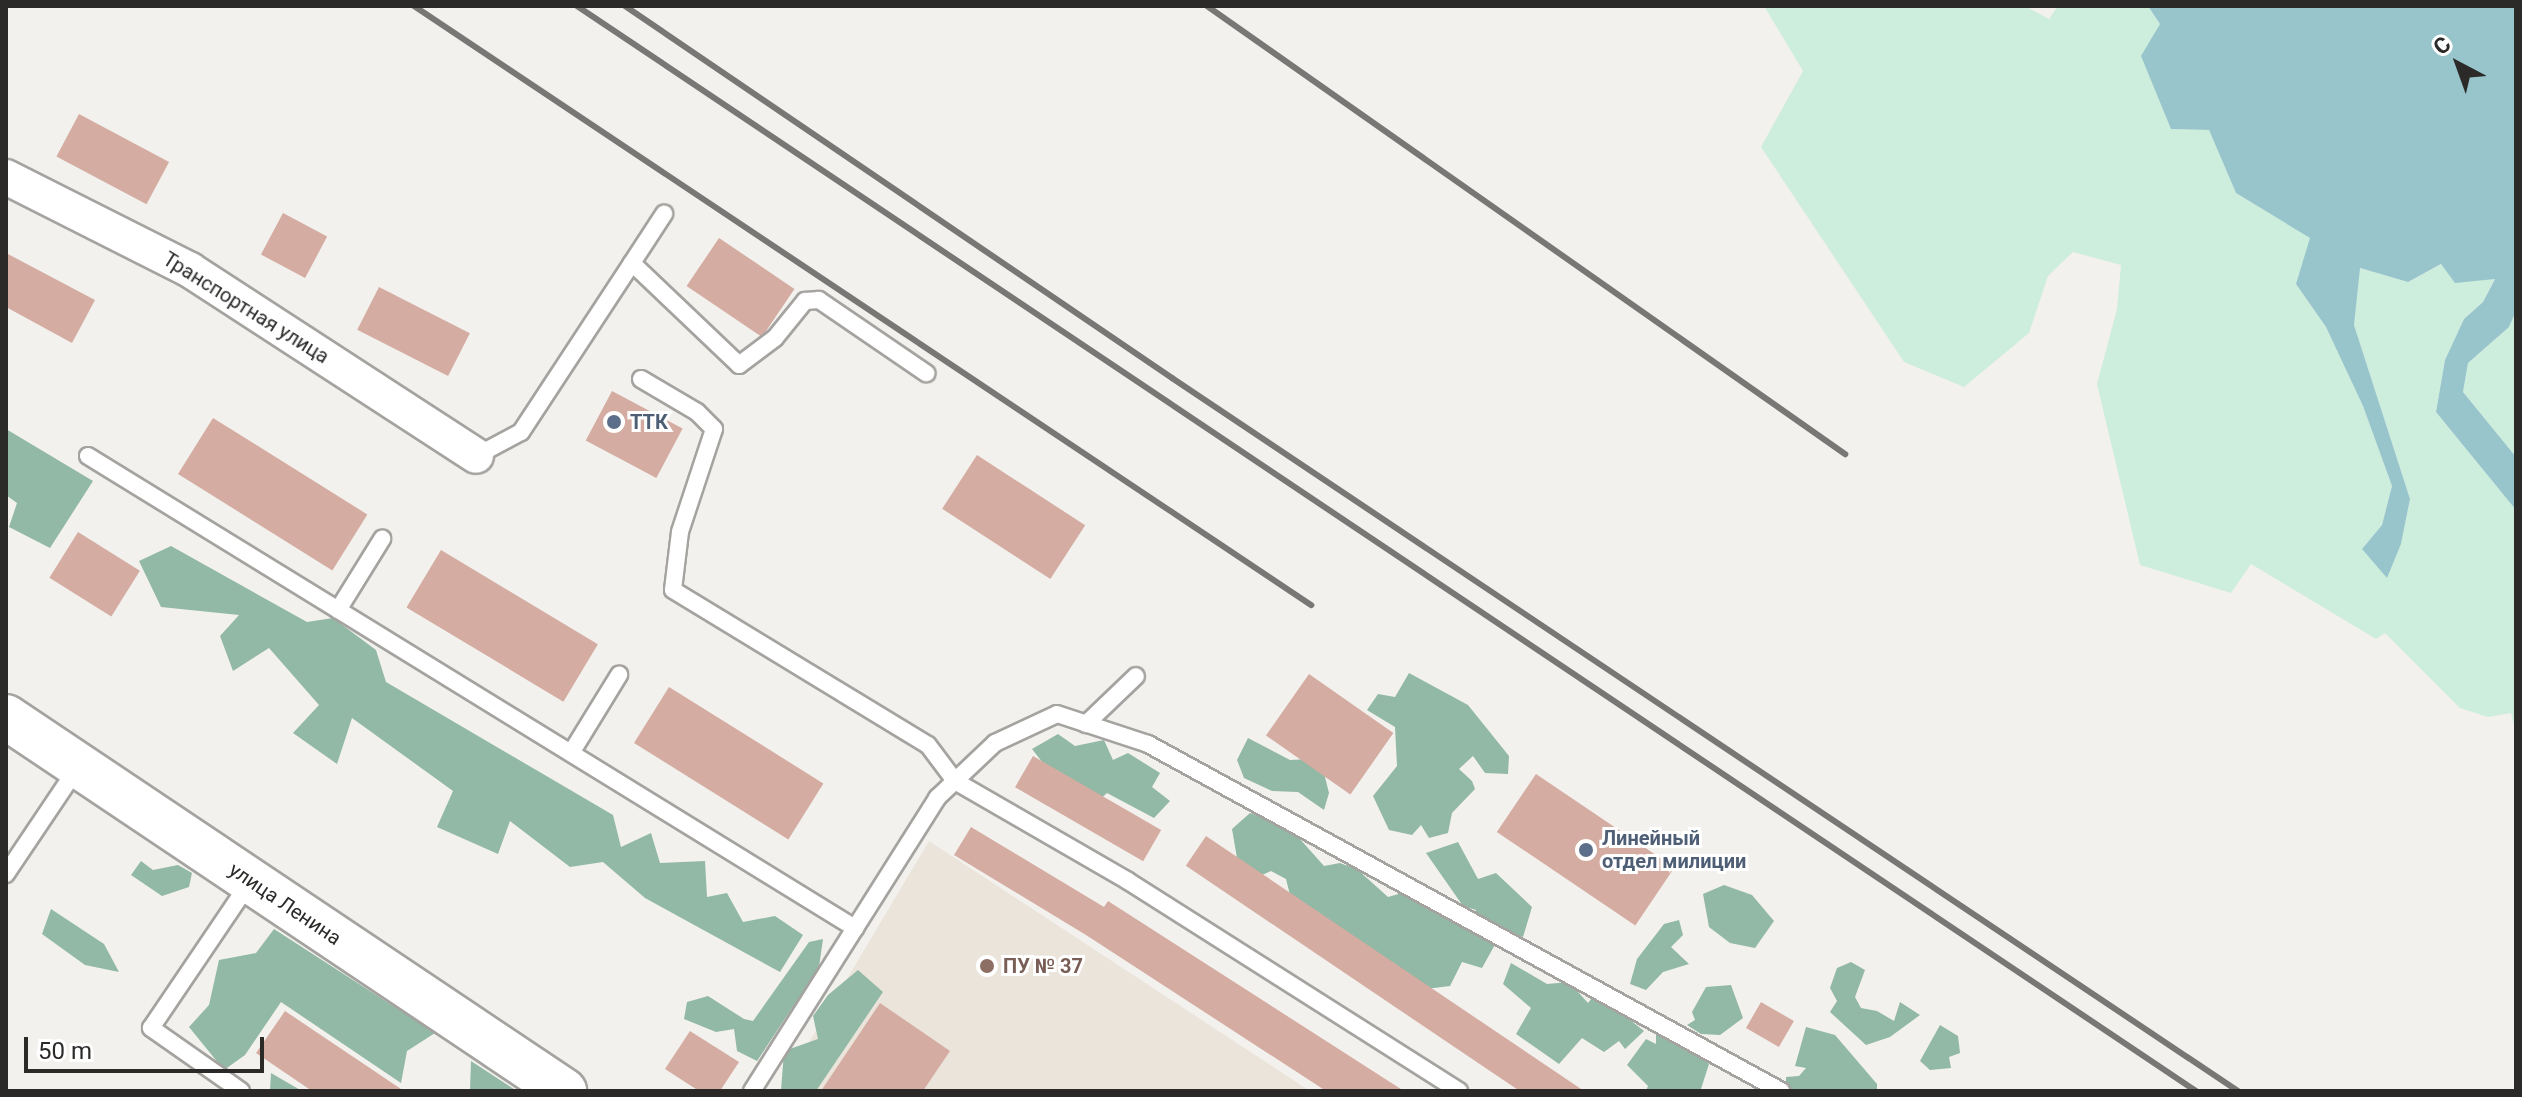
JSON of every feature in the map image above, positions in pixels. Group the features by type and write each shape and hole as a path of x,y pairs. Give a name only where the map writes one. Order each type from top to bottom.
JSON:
{"main road":[{"name":"улица Ленина","path":"6,717 564,1091"}],"street":[{"name":"Транспортная улица","path":"6,177 190,270 476,456"}],"lane":[{"path":"476,456 521,432 664,214"},
{"path":"632,263 739,365 775,338 805,301 819,300 926,373"},
{"path":"641,379 697,412 714,429 680,532 673,590 928,745 955,781 1128,881 1459,1091"},
{"path":"88,456 855,928"},
{"path":"338,610 382,539"},
{"path":"571,753 619,675"},
{"path":"1086,724 1136,676"},
{"path":"752,1091 937,798 995,743 1057,714 1148,744 1781,1091"},
{"path":"6,874 79,766"},
{"path":"241,1091 151,1028 251,881"}],"shaded area":[{"name":"ПУ № 37","path":"929,841 1310,1091 780,1091"}],"green space":[{"path":"1764,6 2025,6 2049,19 2058,6 2148,6 2160,24 2142,57 2171,129 2209,130 2236,193 2311,238 2296,284 2326,327 2363,406 2392,486 2382,525 2362,549 2387,577 2401,544 2410,499 2354,325 2359,268 2408,282 2442,264 2495,278 2483,302 2464,319 2445,360 2436,412 2516,510 2516,733 2511,713 2488,717 2460,708 2385,633 2376,639 2251,564 2231,593 2140,565 2097,384 2117,309 2121,265 2073,252 2048,276 2029,333 1964,387 1904,362 1761,147 1803,71"},
{"path":"2516,311 2516,457 2463,392 2468,363 2509,327"},
{"path":"6,429 93,481 50,548 9,527 17,503 6,495"},
{"path":"171,546 307,622 333,618 376,650 386,682 613,815 621,847 651,833 660,863 705,861 707,897 727,893 743,922 775,916 803,935 780,972 645,898 603,862 570,867 510,821 498,854 437,827 453,791 352,718 337,764 293,733 319,705 269,648 233,671 220,636 239,615 161,607 139,561"},
{"path":"1409,673 1468,705 1509,756 1508,774 1485,773 1473,756 1459,769 1472,781 1475,789 1452,813 1448,833 1429,838 1421,825 1412,835 1389,830 1373,796 1397,766 1395,727 1367,710 1378,694 1395,697"},
{"path":"1058,734 1075,746 1104,740 1113,760 1128,753 1160,773 1152,787 1170,801 1154,818 1107,793 1098,801 1046,767 1032,749"},
{"path":"1248,738 1290,760 1309,759 1322,765 1329,793 1324,810 1298,792 1272,791 1244,778 1237,760"},
{"path":"1250,813 1291,829 1324,866 1340,863 1358,870 1388,897 1402,893 1466,929 1476,910 1463,906 1426,853 1458,842 1478,879 1496,873 1532,907 1523,937 1502,932 1482,968 1462,962 1450,986 1418,990 1292,903 1286,879 1271,871 1251,880 1238,864 1232,829"},
{"path":"141,861 153,870 178,865 192,873 189,887 162,896 131,875"},
{"path":"1724,885 1752,895 1774,921 1755,948 1730,943 1709,927 1703,894"},
{"path":"51,909 104,944 119,972 85,965 42,934"},
{"path":"1679,920 1683,935 1671,947 1689,964 1663,972 1646,990 1630,984 1637,959 1664,924"},
{"path":"274,929 435,1033 407,1051 401,1083 281,1002 245,1055 224,1070 189,1027 209,1005 219,960 256,953"},
{"path":"823,939 819,967 757,1061 737,1051 734,1029 716,1032 684,1019 687,1002 708,996 744,1019 753,1021 809,942"},
{"path":"1851,962 1865,970 1855,997 1861,1008 1877,1011 1894,1021 1900,1002 1920,1015 1890,1037 1866,1045 1830,1012 1837,1001 1830,988 1837,968"},
{"path":"1511,963 1547,984 1569,982 1588,1003 1596,993 1644,1031 1625,1049 1619,1041 1604,1052 1582,1038 1559,1064 1516,1034 1531,1008 1503,984"},
{"path":"858,970 883,992 816,1091 781,1091 784,1051 818,1039 813,1016 828,995"},
{"path":"1731,985 1743,1018 1720,1035 1701,1034 1687,1025 1695,1020 1692,1012 1706,987"},
{"path":"1940,1025 1958,1036 1960,1053 1949,1057 1951,1068 1930,1070 1920,1061"},
{"path":"1673,1027 1709,1064 1701,1089 1646,1091 1648,1086 1627,1065 1646,1039 1656,1044 1656,1035"},
{"path":"1806,1027 1835,1035 1877,1084 1877,1091 1786,1091 1786,1077 1799,1076 1806,1068 1795,1066"},
{"path":"471,1061 517,1091 470,1091"},
{"path":"271,1073 302,1091 270,1091"}],"water":[{"path":"2148,6 2516,6 2516,311 2509,327 2468,363 2463,392 2516,457 2516,510 2436,412 2445,360 2464,319 2483,302 2495,279 2455,283 2441,264 2408,282 2360,268 2354,325 2410,499 2401,544 2387,578 2362,549 2382,525 2392,486 2363,406 2326,327 2296,284 2310,238 2236,193 2209,130 2171,129 2141,56 2160,24"}],"building":[{"path":"79,114 169,162 147,204 56,156"},
{"path":"283,213 327,236 305,278 261,254"},
{"path":"719,238 794,289 762,337 687,286"},
{"path":"6,253 95,300 72,343 6,307"},
{"path":"379,287 470,333 448,376 357,330"},
{"path":"612,391 683,429 656,478 586,440"},
{"path":"213,418 367,514 332,570 178,474"},
{"path":"977,455 1085,525 1050,579 942,509"},
{"path":"78,532 140,571 111,616 49,578"},
{"path":"441,550 598,644 563,702 406,607"},
{"path":"1309,674 1393,733 1350,795 1266,735"},
{"path":"669,687 823,783 788,839 634,743"},
{"path":"1033,756 1161,830 1143,861 1015,787"},
{"name":"Линейный отдел милиции","path":"1536,774 1674,867 1635,925 1497,832"},
{"path":"971,827 1104,907 1108,901 1404,1091 1326,1091 1086,935 954,855"},
{"path":"1206,836 1584,1091 1520,1091 1186,866"},
{"path":"1761,1002 1794,1021 1779,1047 1746,1028"},
{"path":"880,1003 950,1051 923,1091 821,1091"},
{"path":"285,1011 404,1091 312,1091 256,1053"},
{"path":"690,1031 739,1062 720,1091 699,1091 665,1069"}],"railway":[{"path":"414,6 1311,605"},
{"path":"577,6 2196,1091"},
{"path":"625,6 1172,378 2238,1091"},
{"path":"1207,6 1845,454"}],"place":[{"name":"ТТК","path":"614,422"},
{"name":"Линейный отдел милиции","path":"1586,850"},
{"name":"ПУ № 37","path":"987,966"}]}
